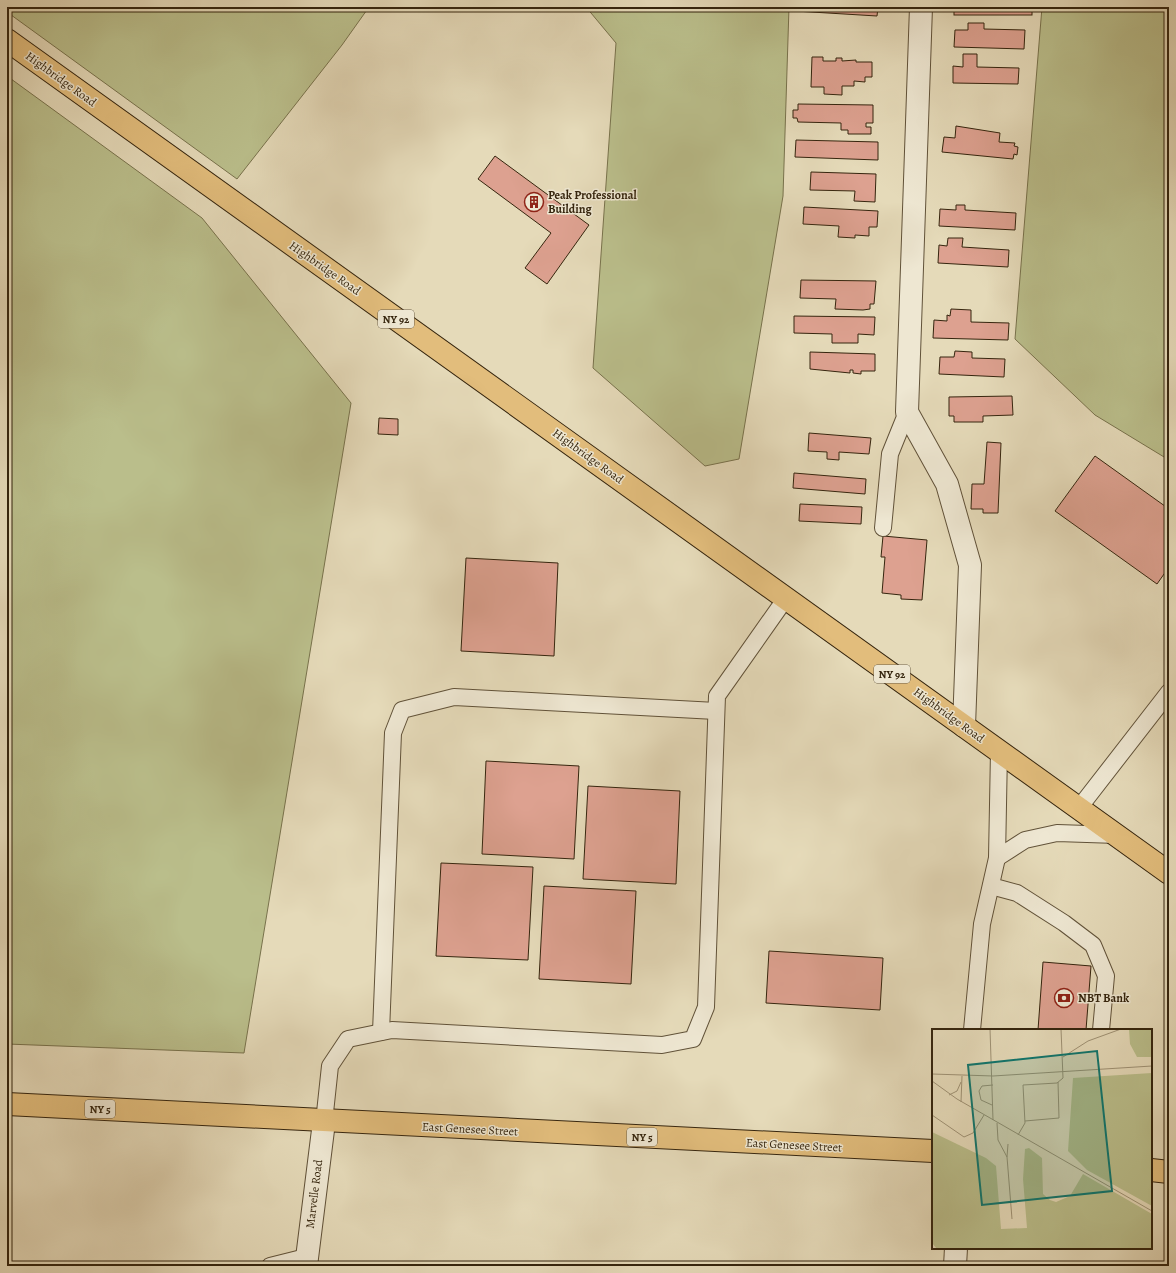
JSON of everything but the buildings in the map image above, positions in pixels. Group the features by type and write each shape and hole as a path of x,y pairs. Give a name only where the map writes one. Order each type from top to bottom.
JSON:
{"main road":[{"name":"Highbridge Road","path":"7,40 1169,873"},
{"name":"East Genesee Street","path":"7,1104 324,1122 932,1152"},
{"path":"1152,1170 1169,1172"}],"street":[{"path":"920,7 907,412 947,484 970,565 964,726"},
{"name":"Marvelle Road","path":"306,1262 324,1122"},
{"path":"955,1266 956,1249"}],"lane":[{"path":"883,528 890,454 907,412"},
{"path":"324,1122 330,1066 348,1039 392,1030 662,1044 693,1038 706,1007 717,696 786,598"},
{"path":"1079,808 1169,692"},
{"path":"381,1032 393,732 402,710 454,697 716,711"},
{"path":"972,1029 982,924 997,858 999,751"},
{"path":"997,858 1025,840 1057,833 1117,835"},
{"path":"990,886 1017,893 1064,923 1093,945 1106,976 1101,1029"},
{"path":"270,1266 306,1262"}],"green space":[{"path":"7,7 369,7 342,45 237,179 7,12"},
{"path":"586,7 789,7 783,196 739,459 705,466 593,368 616,43"},
{"path":"1042,7 1169,7 1169,460 1095,415 1015,339"},
{"path":"7,76 202,218 351,403 244,1053 7,1044"}],"place":[{"name":"Peak Professional Building","path":"534,202"},
{"name":"NBT Bank","path":"1064,998"}]}
